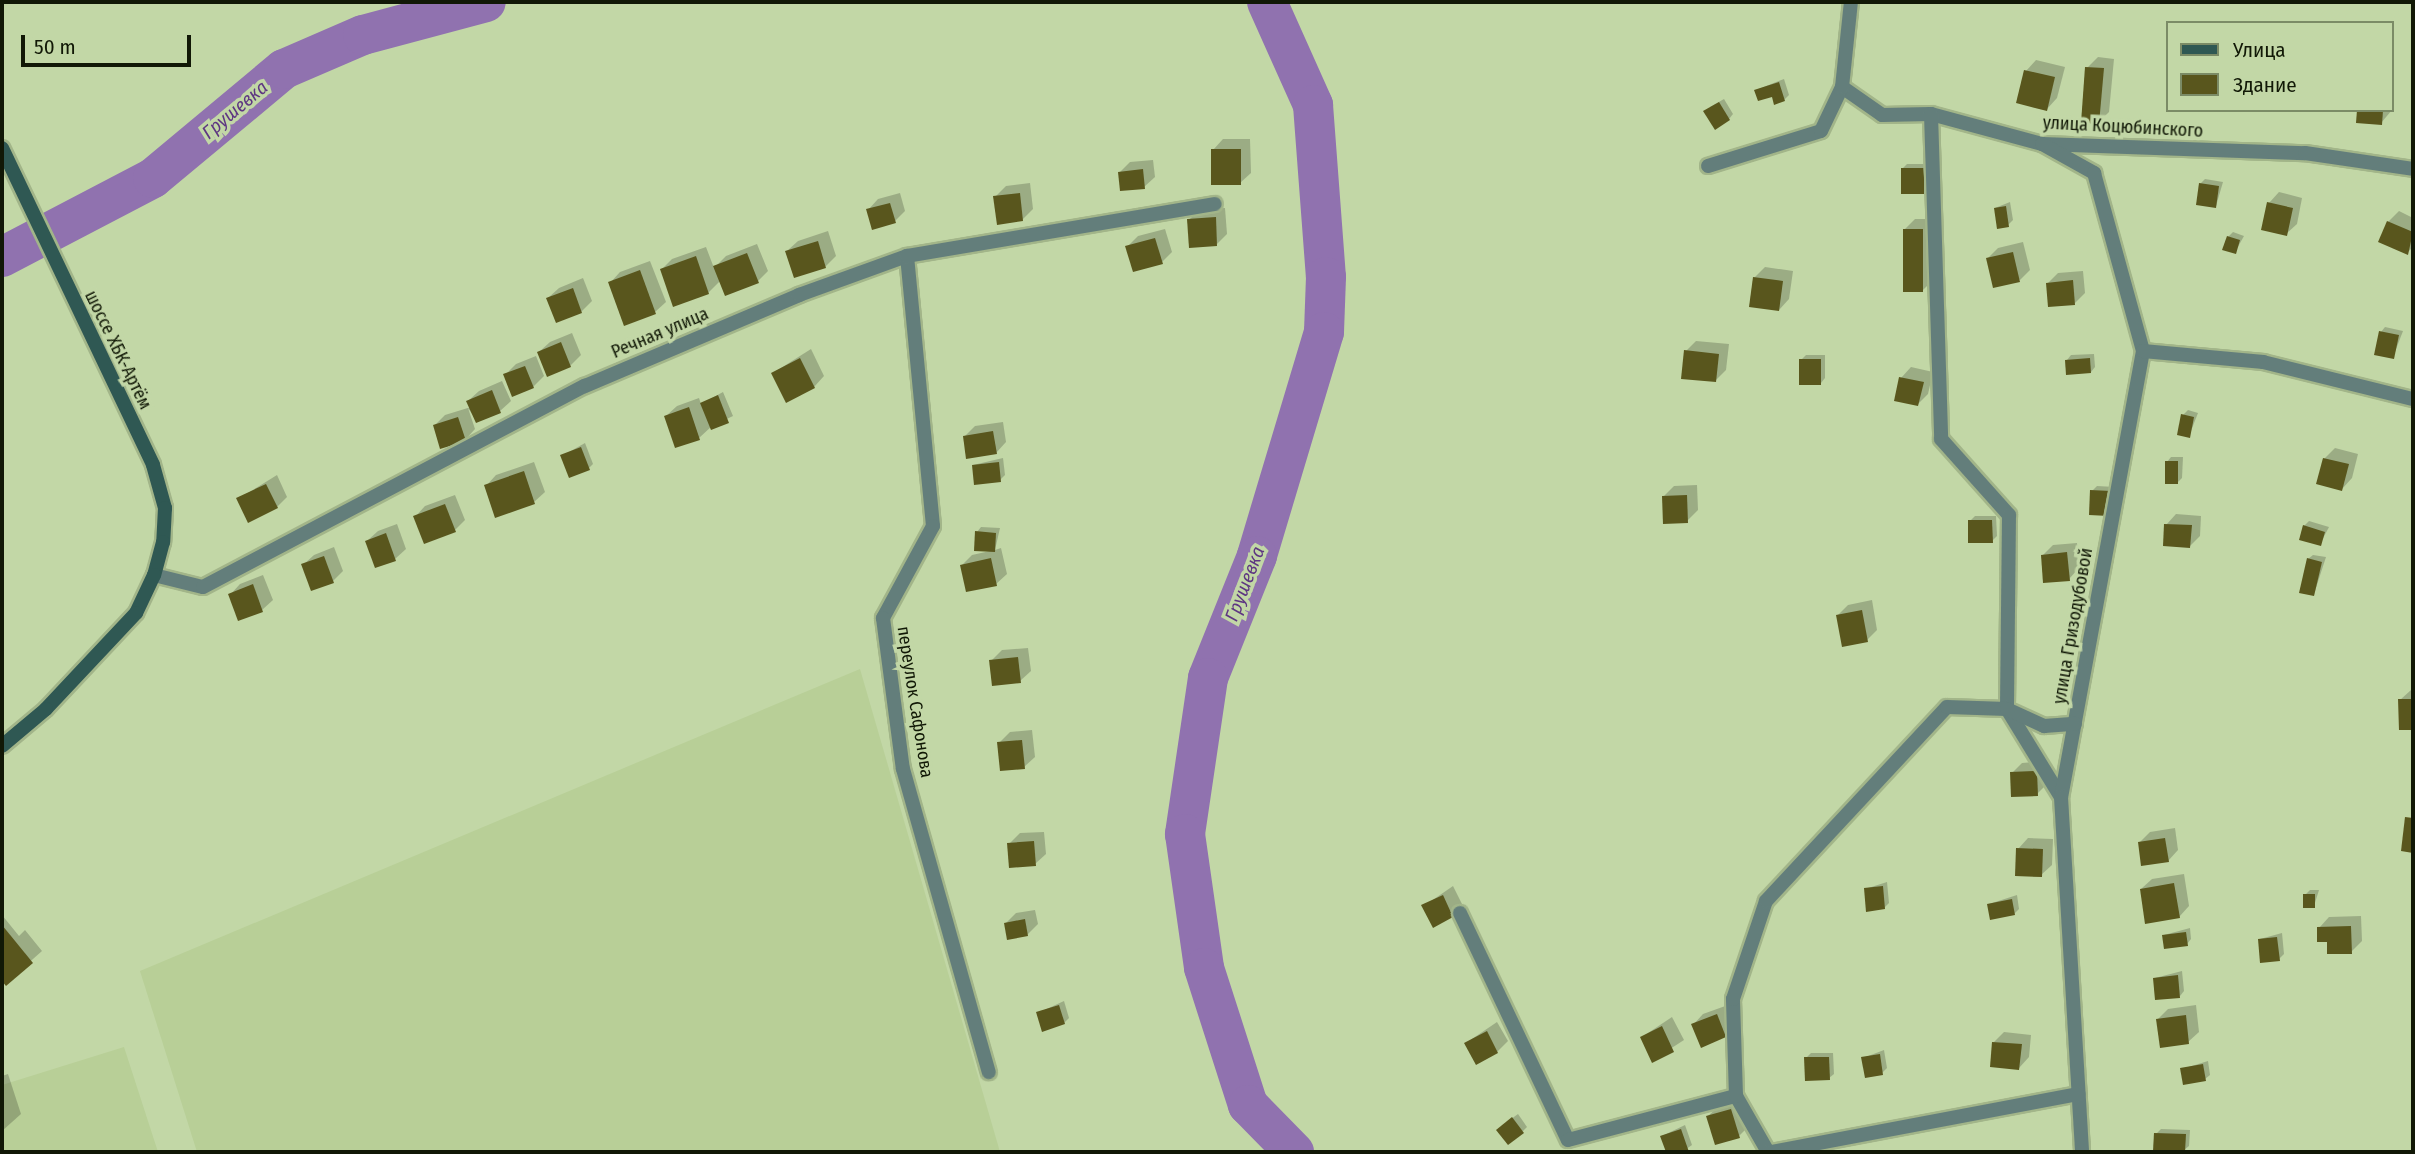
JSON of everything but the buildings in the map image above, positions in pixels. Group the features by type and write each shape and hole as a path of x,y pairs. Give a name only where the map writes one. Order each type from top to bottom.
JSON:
{"main road":[{"name":"шоссе ХБК-Артём","path":"2,148 64,286 153,465 165,508 163,542 154,575 136,613 46,709 2,746"}],"street":[{"path":"1708,166 1821,131 1842,87 1851,2"},
{"name":"улица Коцюбинского","path":"1842,87 1882,115 1931,114 2042,145 2305,153 2413,169"},
{"path":"1931,114 1941,439 2009,515 2007,709 2061,797"},
{"name":"улица Гризодубовой","path":"2042,145 2094,173 2143,351 2061,797 2082,1152"},
{"name":"Речная улица","path":"154,575 203,587 585,386 907,256 1216,204"},
{"name":"переулок Сафонова","path":"907,256 933,526 883,618 903,769 989,1072"},
{"path":"2143,351 2263,362 2413,399"},
{"path":"2074,724 2044,726 2007,709 1947,707 1766,901 1733,999 1736,1096 1770,1152 2079,1094"},
{"path":"1460,913 1568,1140 1736,1096"}],"shaded area":[{"path":"860,669 1000,1152 197,1152 140,971"},
{"path":"124,1047 158,1152 2,1152 2,1085"}],"waterway":[{"name":"Грушевка","path":"2,257 153,178 284,69 363,35 486,2"},
{"name":"Грушевка","path":"1267,2 1313,105 1326,277 1324,332 1257,556 1208,678 1185,834 1204,968 1248,1105 1294,1152"}]}
